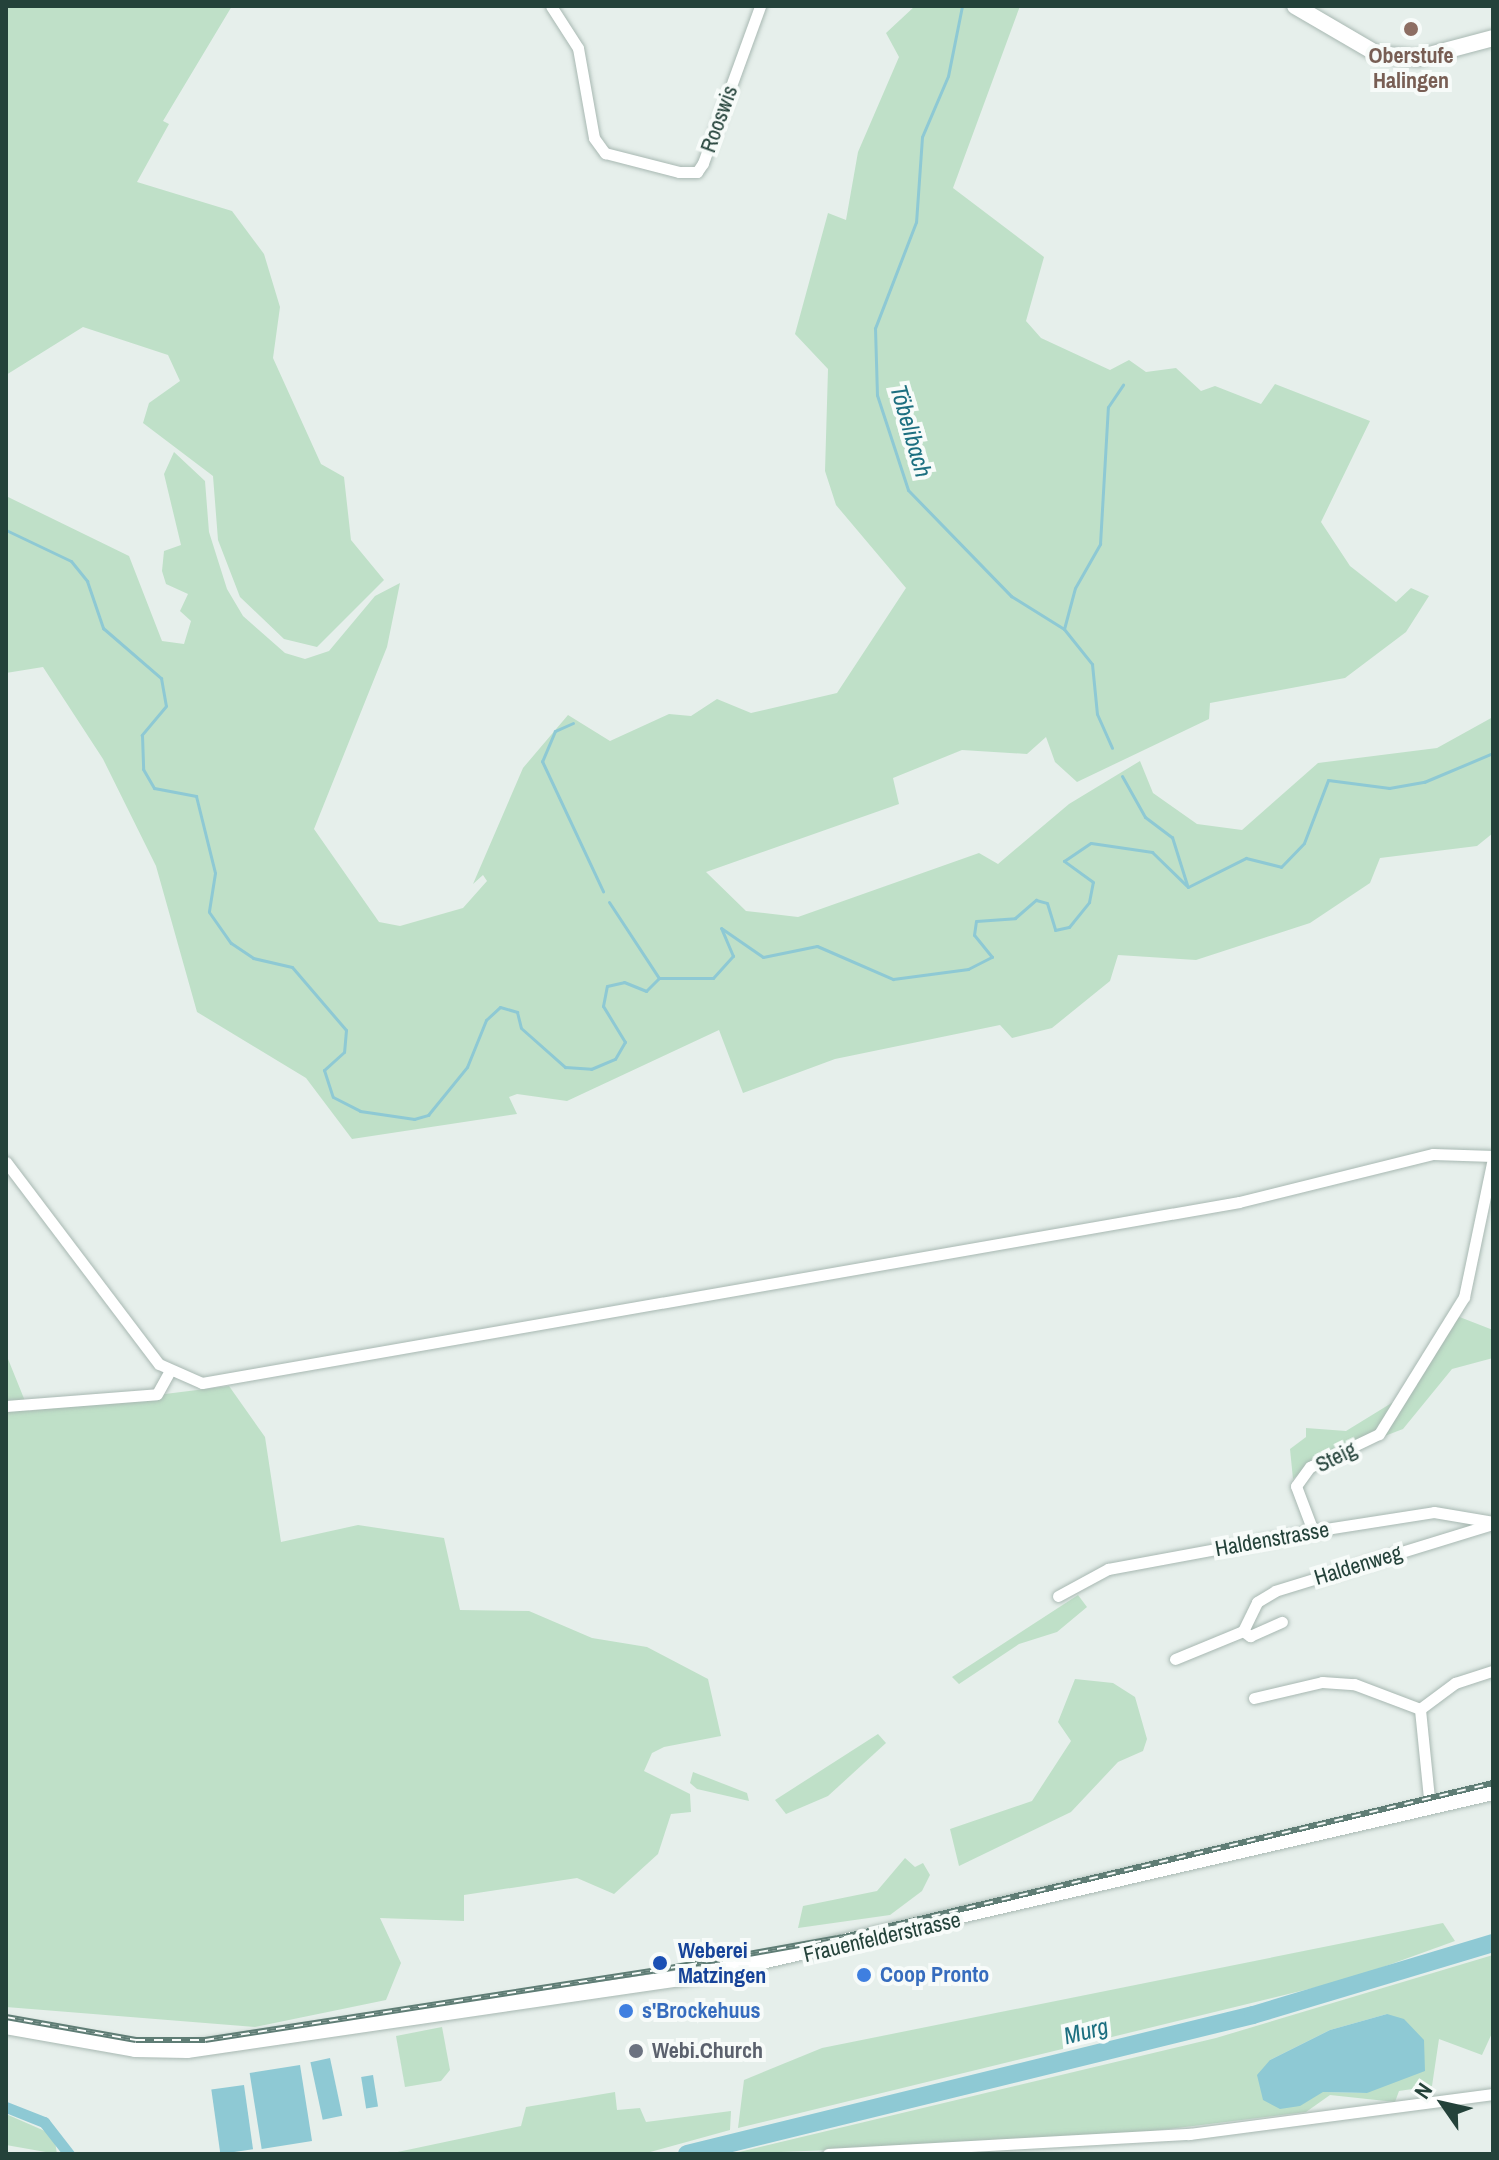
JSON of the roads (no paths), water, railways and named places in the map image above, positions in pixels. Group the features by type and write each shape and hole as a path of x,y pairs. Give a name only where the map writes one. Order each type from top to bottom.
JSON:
{"main road":[{"path":"1295,6 1377,54 1418,58 1493,38"},
{"name":"Frauenfelderstrasse","path":"6,2026 135,2049 215,2048 820,1953 1493,1792"}],"street":[{"name":"Rooswis","path":"551,6 578,48 594,138 605,153 679,172 697,172 703,163 760,6"},
{"path":"6,1162 170,1371 202,1383 1211,1207 1433,1154 1493,1157"},
{"name":"Steig","path":"1313,1531 1298,1506 1296,1486 1310,1467 1379,1434 1402,1388 1464,1297 1493,1157"},
{"path":"6,1406 157,1394 170,1371"},
{"name":"Haldenstrasse","path":"1058,1596 1108,1569 1313,1531 1434,1512 1493,1523"},
{"name":"Haldenweg","path":"1243,1631 1257,1602 1275,1591 1493,1523"},
{"path":"1175,1659 1243,1631 1250,1636 1282,1622"},
{"path":"1420,1709 1455,1683 1493,1671"},
{"path":"1254,1698 1322,1682 1354,1684 1420,1709"},
{"path":"1420,1709 1430,1808"},
{"path":"828,2154 1189,2134 1493,2094"}],"water":[{"path":"1387,2014 1404,2019 1424,2040 1425,2071 1367,2093 1323,2092 1300,2106 1280,2109 1263,2100 1257,2075 1270,2060 1330,2030"},
{"path":"330,2058 342,2116 323,2120 310,2062"},
{"path":"300,2065 312,2141 262,2149 250,2073"},
{"path":"373,2075 378,2107 366,2108 361,2077"},
{"path":"244,2085 253,2149 220,2154 211,2090"}],"waterway":[{"name":"Töbelibach","path":"962,6 948,76 922,137 916,222 875,328 877,395 908,490 1011,596 1064,629 1092,664 1097,714 1112,748"},
{"path":"1064,629 1075,588 1100,544 1108,407 1123,385"},
{"path":"6,530 71,561 87,581 103,628 161,678 166,706 142,735 143,769 154,788 196,796 215,873 209,912 231,943 253,958 292,967 346,1030 344,1052 324,1070 333,1097 360,1111 414,1119 428,1115 467,1067 486,1020 500,1007 517,1012 521,1028 565,1067 591,1069 615,1059 625,1042 603,1006 607,986 624,982 646,991 659,978 713,978 733,956 721,928 763,957 817,946 893,979 968,969 992,957 974,935 976,921 1015,918 1036,900 1047,903 1055,930 1069,927 1089,902 1093,882 1064,861 1091,843 1152,852 1188,887 1246,858 1281,867 1304,843 1328,780 1389,788 1424,782 1493,753"},
{"path":"573,723 555,731 542,761 603,891"},
{"name":"Töbelibach","path":"1122,776 1145,817 1172,837 1187,885"},
{"path":"609,902 659,978"},
{"name":"Murg","path":"687,2154 1253,2015 1493,1943"},
{"path":"6,2107 44,2122 69,2154"}],"railway":[{"path":"6,2017 136,2040 205,2040 653,1971 844,1937 1493,1783"}],"place":[{"name":"Oberstufe Halingen","path":"1411,29"},
{"name":"Weberei Matzingen","path":"660,1963"},
{"name":"Coop Pronto","path":"864,1975"},
{"name":"s'Brockehuus","path":"626,2011"},
{"name":"Webi.Church","path":"636,2051"}]}
